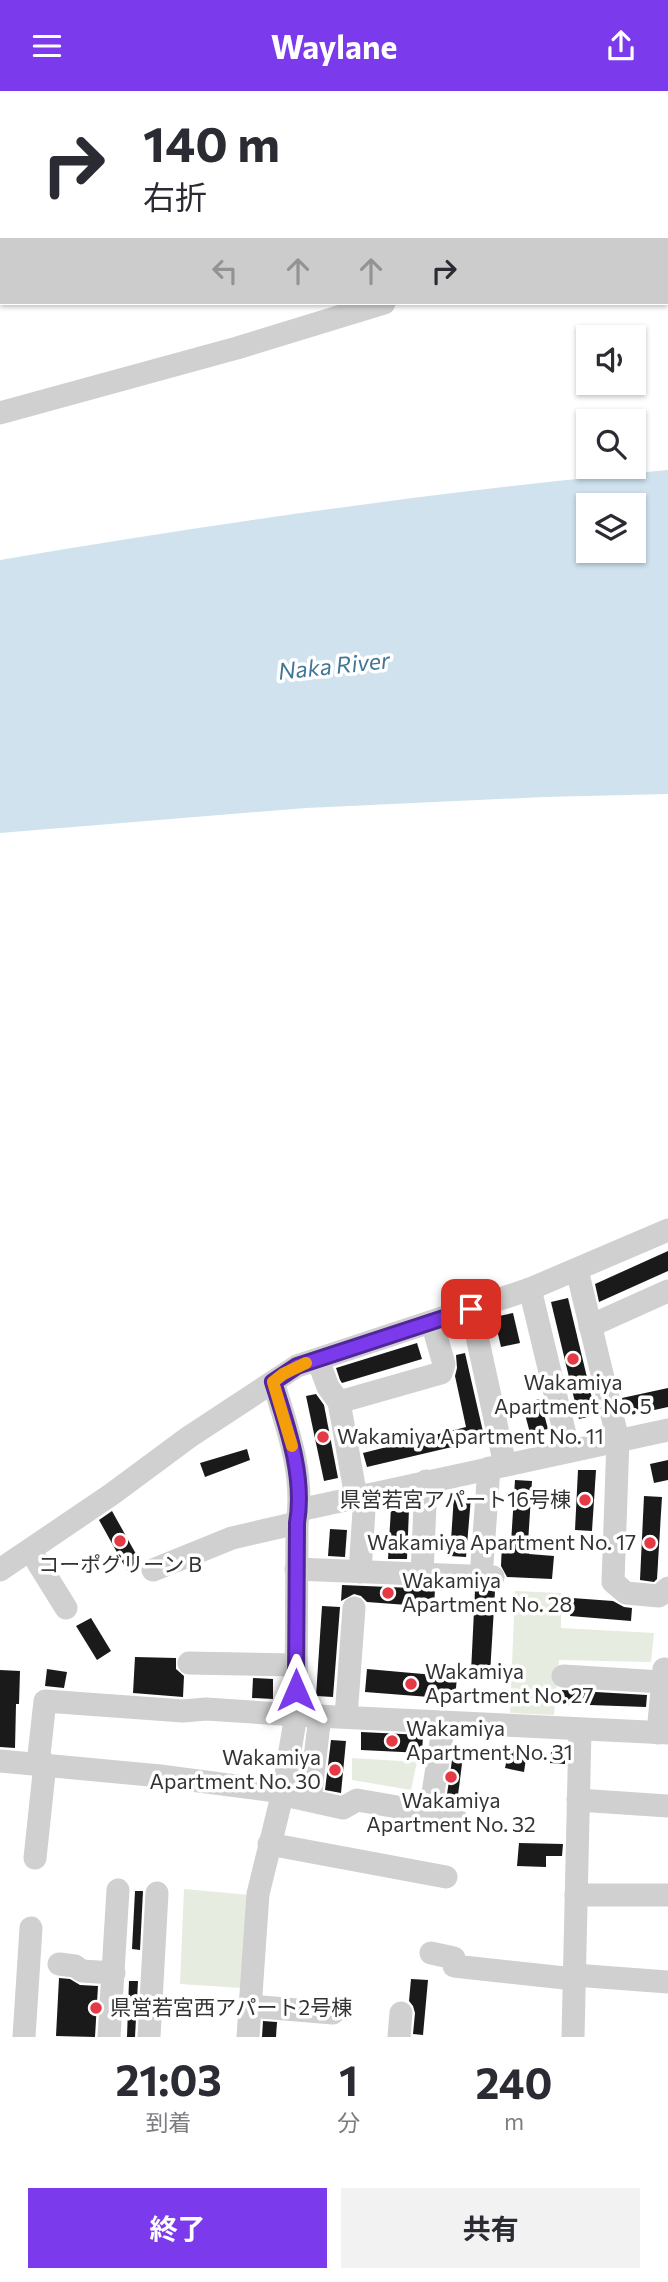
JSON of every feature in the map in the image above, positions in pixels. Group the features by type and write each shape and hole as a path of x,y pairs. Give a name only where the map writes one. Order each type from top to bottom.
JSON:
{"street":[{"path":"0,413 237,348 377,305"},
{"path":"0,1570 112,1494 189,1437 297,1366 530,1289 668,1230"},
{"path":"577,1270 618,1440 613,1582 626,1593 659,1596 668,1588"},
{"path":"530,1289 569,1451"},
{"path":"590,1326 668,1291"},
{"path":"296,1569 487,1577 497,1466 471,1309"},
{"path":"340,1402 441,1373 444,1364 432,1322"},
{"path":"318,1360 328,1387 340,1402 360,1496 360,1572"},
{"path":"248,2037 258,1894 283,1792 296,1716 299,1495 291,1443 273,1382"},
{"path":"153,1570 232,1538 360,1496 668,1430"},
{"path":"422,1575 426,1482"},
{"path":"30,1550 66,1608"},
{"path":"346,1717 354,1608"},
{"path":"190,1663 295,1665"},
{"path":"35,1858 45,1701 183,1711 206,1709 296,1716 663,1733 665,1674 563,1676"},
{"path":"310,1800 320,1716"},
{"path":"430,1812 444,1723"},
{"path":"573,2037 580,1730"},
{"path":"0,1761 160,1776 283,1792 289,1796 343,1808 357,1800 455,1817"},
{"path":"578,1800 668,1806"},
{"path":"269,1844 446,1877"},
{"path":"110,2037 118,1890"},
{"path":"149,2037 157,1893"},
{"path":"576,1895 668,1895"},
{"path":"24,2037 31,1928"},
{"path":"431,1954 454,1958 454,1966 668,1982"},
{"path":"59,1964 75,1966 82,1971 114,1973"},
{"path":"250,2006 333,2013"},
{"path":"399,2037 401,2013"}],"shaded area":[{"path":"515,1591 561,1593 561,1628 654,1633 651,1662 559,1660 554,1715 510,1713"},
{"path":"352,1758 417,1762 411,1790 352,1780"},
{"path":"184,1889 250,1895 242,1988 180,1984"}],"water":[{"name":"Naka River","path":"668,470 668,794 306,808 0,833 0,560 166,533 576,479 646,479 646,472"}],"building":[{"path":"668,1251 668,1271 599,1302 595,1284"},
{"name":"Wakamiya Apartment No. 5","path":"568,1298 596,1415 579,1419 551,1302"},
{"path":"513,1313 520,1343 501,1347 494,1317"},
{"path":"417,1343 422,1359 342,1383 340,1380 336,1368"},
{"path":"465,1353 484,1436 451,1444 452,1447 367,1467 363,1453 466,1427 455,1376 456,1355"},
{"path":"668,1388 668,1407 627,1416 622,1398"},
{"name":"Wakamiya Apartment No. 11","path":"316,1394 324,1405 338,1478 324,1481 306,1396"},
{"path":"540,1399 548,1429 530,1433 522,1403"},
{"path":"247,1449 250,1460 205,1477 200,1463"},
{"path":"668,1460 668,1480 654,1483 650,1464"},
{"name":"県営若宮アパート16号棟","path":"578,1470 596,1470 592,1531 575,1530"},
{"path":"515,1480 532,1481 529,1554 554,1556 552,1579 507,1577 501,1566 502,1542 511,1543"},
{"path":"454,1495 471,1497 466,1557 450,1556"},
{"name":"Wakamiya Apartment No. 17","path":"644,1496 662,1497 657,1579 654,1582 640,1580"},
{"path":"391,1508 409,1509 407,1559 388,1559"},
{"name":"コーポグリーン B","path":"112,1511 141,1563 139,1568 129,1574 99,1520"},
{"path":"330,1529 347,1530 345,1557 328,1556"},
{"name":"Wakamiya Apartment No. 28","path":"342,1585 435,1589 434,1607 367,1602 354,1594 341,1601"},
{"path":"475,1590 495,1591 490,1674 471,1672"},
{"path":"572,1598 613,1601 632,1608 631,1621 570,1616"},
{"path":"322,1606 340,1607 333,1697 316,1696"},
{"path":"91,1618 111,1651 97,1660 76,1626"},
{"path":"135,1657 176,1658 176,1669 184,1676 183,1697 133,1693"},
{"path":"47,1669 67,1672 64,1688 45,1686"},
{"name":"Wakamiya Apartment No. 27","path":"367,1669 457,1677 455,1699 365,1692"},
{"path":"0,1670 20,1671 15,1748 0,1747"},
{"path":"253,1678 273,1679 273,1699 252,1698"},
{"path":"562,1690 647,1695 646,1707 561,1704"},
{"name":"Wakamiya Apartment No. 31","path":"361,1732 423,1735 422,1753 361,1750"},
{"name":"Wakamiya Apartment No. 30","path":"331,1740 346,1741 341,1793 325,1790"},
{"path":"454,1747 464,1748 457,1803 446,1801"},
{"path":"509,1749 527,1752 524,1772 505,1768"},
{"path":"551,1752 565,1753 565,1764 550,1763"},
{"path":"519,1843 563,1844 562,1856 546,1856 546,1867 517,1866"},
{"path":"135,1891 143,1891 140,1950 132,1949"},
{"path":"59,1978 70,1979 80,1985 98,1986 95,2037 56,2036"},
{"path":"411,1979 428,1980 423,2035 413,2034 415,2013 409,2001"},
{"path":"129,1981 138,1981 135,2037 127,2037"},
{"path":"263,2021 277,2022 276,2037 262,2037"}],"slow traffic":[{"path":"292,1446 273,1382 306,1363"}],"place":[{"name":"Wakamiya Apartment No. 5","path":"573,1359"},
{"name":"Wakamiya Apartment No. 11","path":"323,1437"},
{"name":"県営若宮アパート16号棟","path":"585,1500"},
{"name":"コーポグリーン B","path":"120,1541"},
{"name":"Wakamiya Apartment No. 17","path":"650,1543"},
{"name":"Wakamiya Apartment No. 28","path":"388,1593"},
{"name":"Wakamiya Apartment No. 27","path":"411,1684"},
{"name":"Wakamiya Apartment No. 31","path":"392,1741"},
{"name":"Wakamiya Apartment No. 30","path":"335,1770"},
{"name":"Wakamiya Apartment No. 32","path":"451,1777"},
{"name":"県営若宮西アパート2号棟","path":"96,2008"}],"route":[{"path":"296,1690 299,1495 291,1443 273,1382 297,1366 471,1309"}]}
